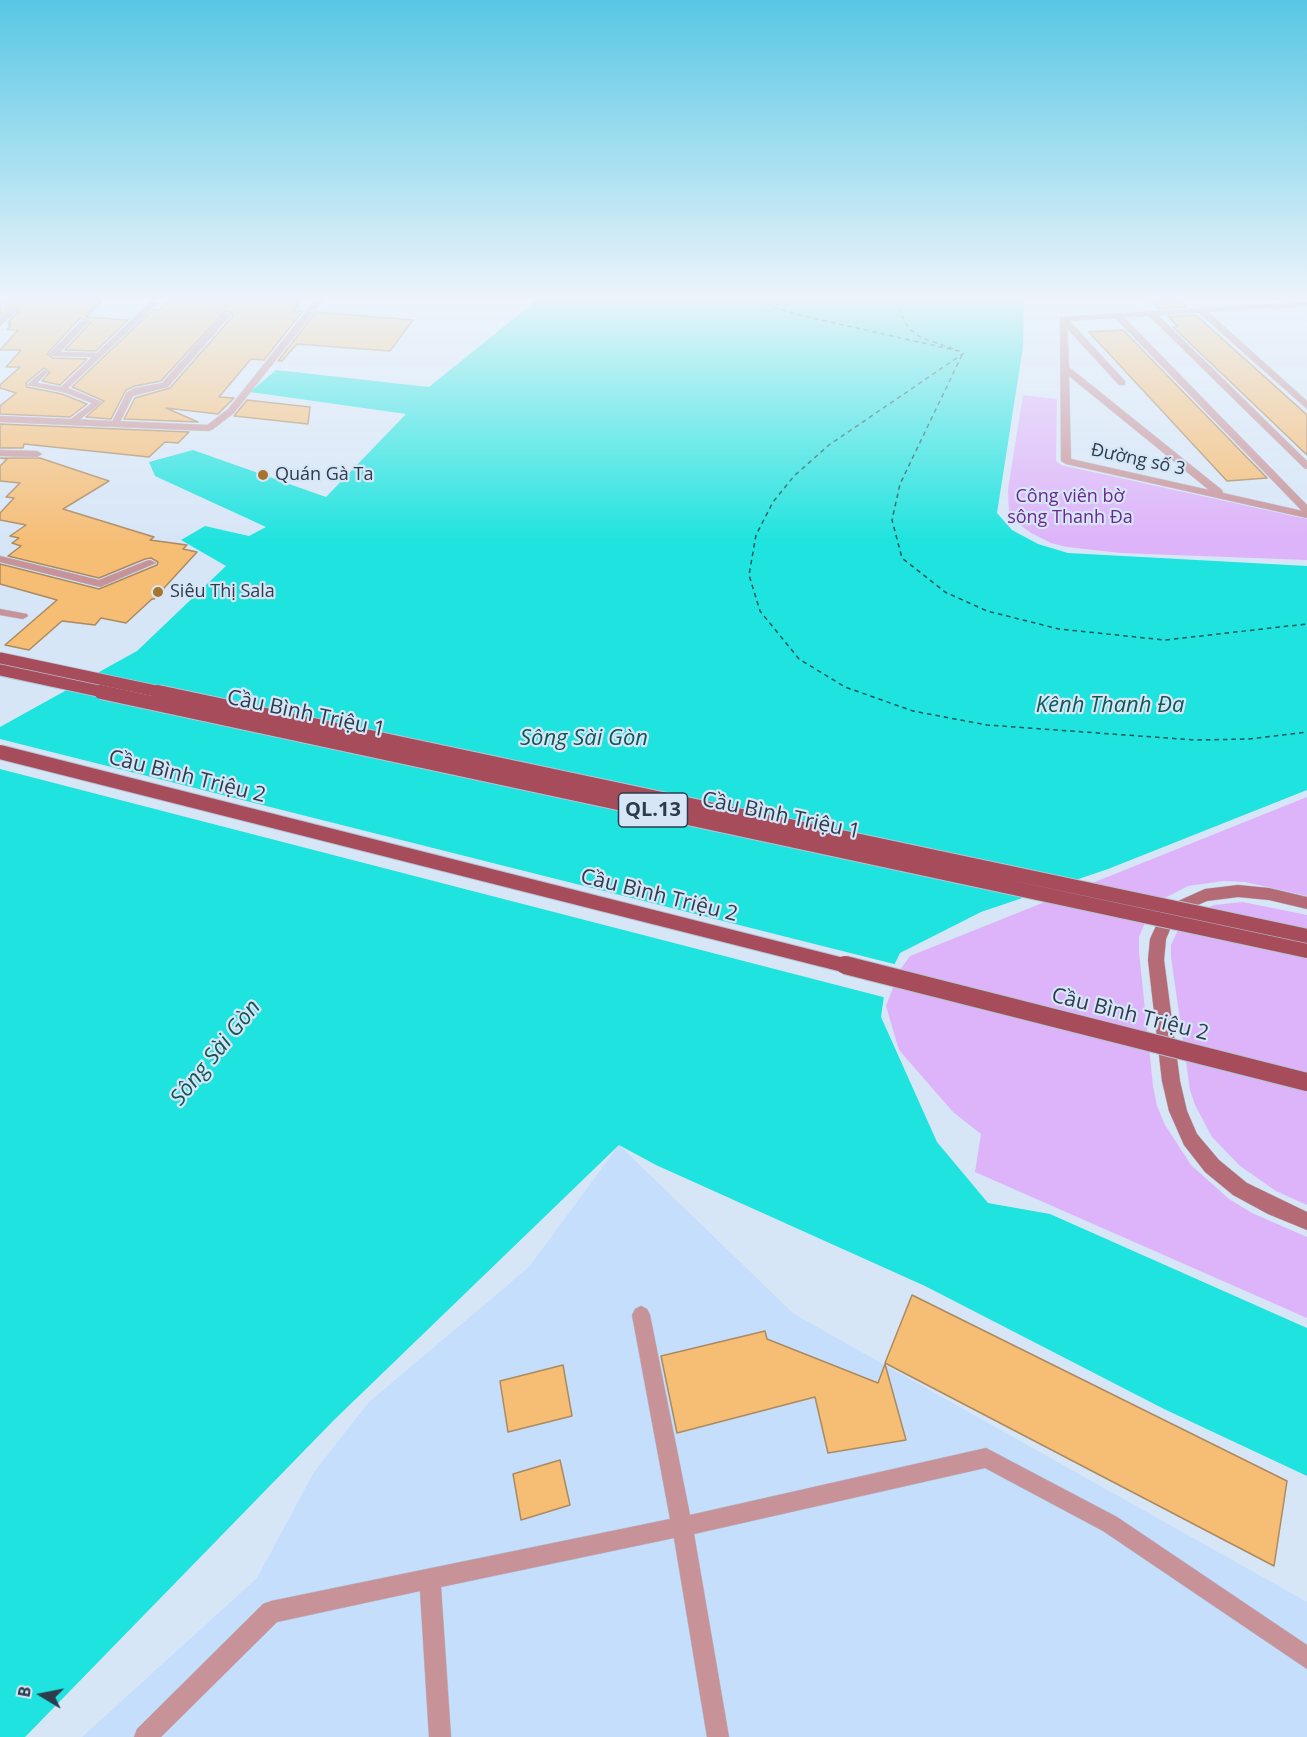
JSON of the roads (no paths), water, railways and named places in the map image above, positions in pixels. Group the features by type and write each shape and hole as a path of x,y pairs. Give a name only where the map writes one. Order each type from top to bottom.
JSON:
{"main road":[{"name":"Cầu Bình Triệu 1","path":"0,658 1307,936"},
{"name":"Cầu Bình Triệu 1","path":"0,670 1307,951"},
{"name":"Cầu Bình Triệu 2","path":"0,752 1307,1082"}],"street":[{"name":"Đường số 3","path":"1064,380 1066,461 1307,513"},
{"path":"1079,380 1222,495"},
{"path":"0,419 209,428"},
{"path":"0,453 37,454"},
{"path":"0,559 100,584 150,562"},
{"path":"1307,903 1269,894 1238,891 1205,895 1181,906 1166,921 1158,939 1156,960 1170,1081 1178,1111 1190,1139 1212,1166 1240,1189 1275,1208 1307,1221"}],"lane":[{"path":"36,380 31,385 64,390 98,402 70,422"},
{"path":"64,390 74,380"},
{"path":"115,424 130,394 138,390 165,385 169,380"},
{"path":"209,428 231,411 256,380"},
{"path":"1179,380 1307,513"},
{"path":"1219,380 1307,466"},
{"path":"1278,380 1307,406"},
{"path":"0,612 23,616"},
{"path":"640,1315 682,1526 718,1737"},
{"path":"145,1737 271,1612 682,1526 986,1458 1110,1524 1307,1658"},
{"path":"430,1579 440,1737"}],"water":[{"name":"Sông Sài Gòn","path":"264,380 367,380 429,387 438,380 1018,380 997,513 1012,530 1038,544 1068,553 1307,566 1307,790 1108,869 981,912 900,953 886,982 881,1017 937,1142 988,1203 1050,1214 1307,1328 1307,1476 1164,1409 925,1286 656,1165 619,1145 334,1420 25,1737 0,1737 0,727 137,651 226,566 181,540 205,526 249,536 266,527 155,476 149,462 193,450 326,497 406,414 250,392"}],"place":[{"name":"Quán Gà Ta","path":"263,475"},
{"name":"Siêu Thị Sala","path":"158,592"}],"park label":[{"name":"Công viên bờ sông Thanh Đa","path":"1070,507"}],"water label":[{"name":"Kênh Thanh Đa","path":"1110,706"}]}
